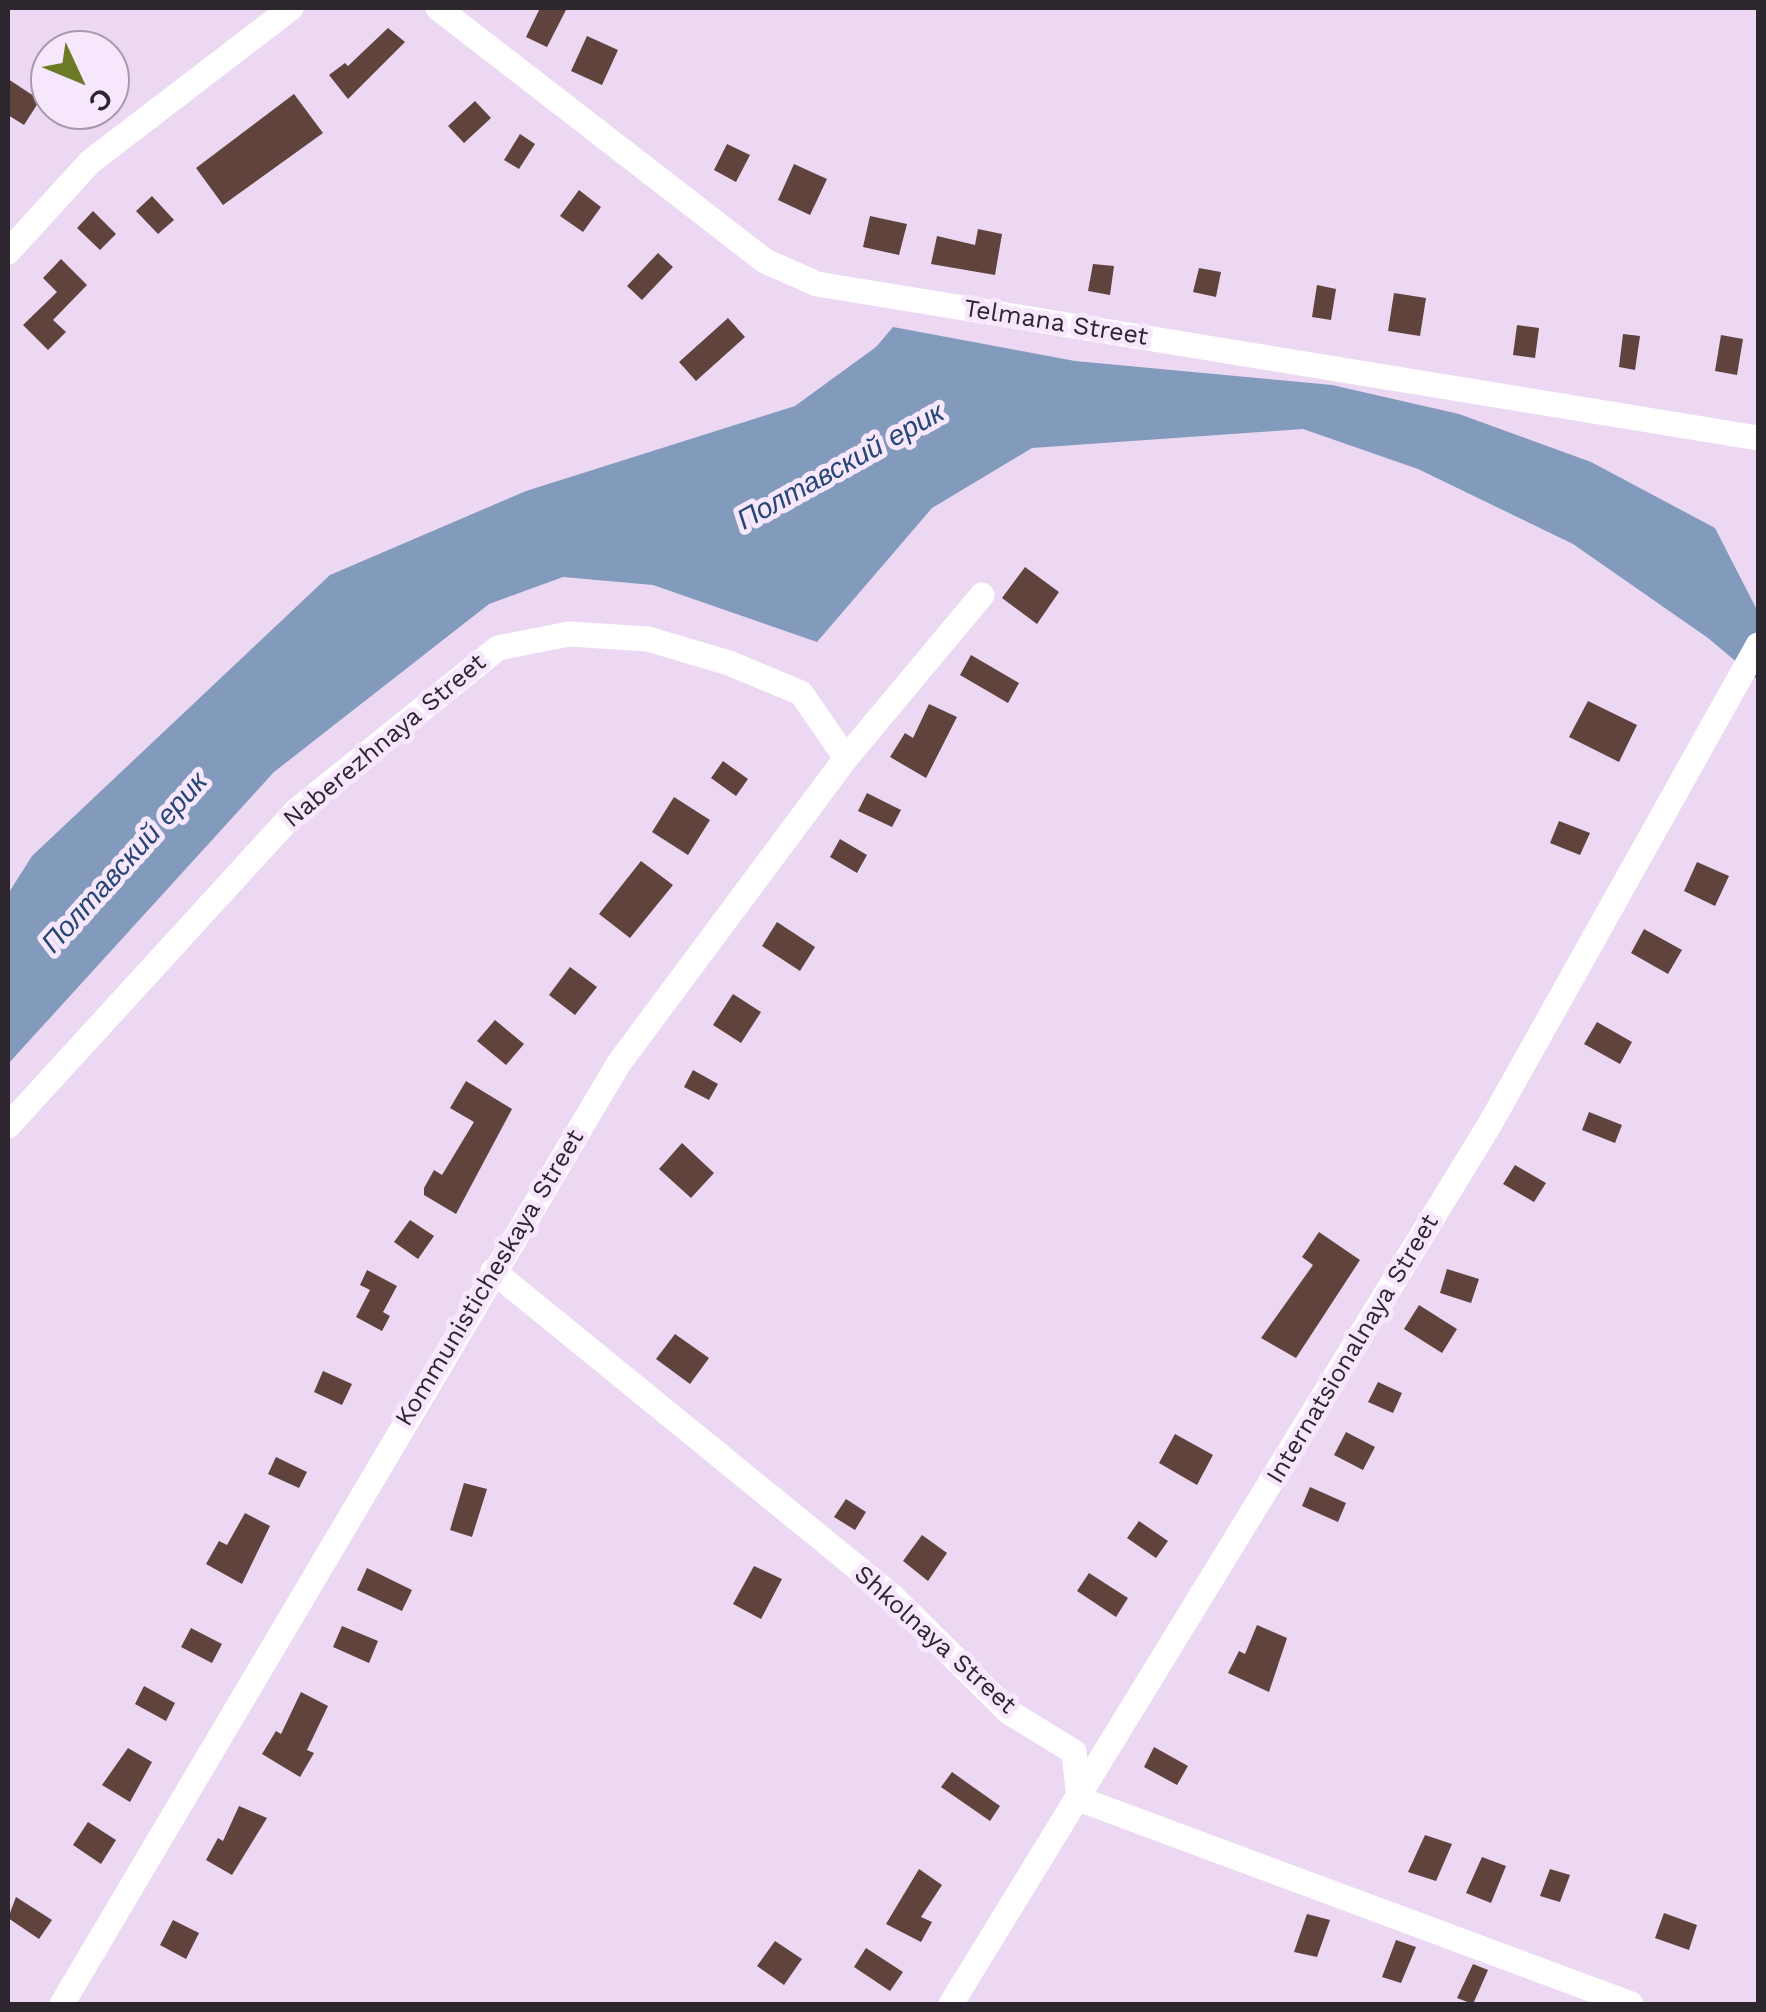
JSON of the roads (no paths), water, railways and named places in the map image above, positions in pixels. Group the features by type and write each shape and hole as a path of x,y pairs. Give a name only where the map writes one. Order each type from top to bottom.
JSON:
{"street":[{"path":"8,252 90,162 291,8"},
{"name":"Telmana Street","path":"438,8 764,261 818,284 1758,438"},
{"name":"Kommunisticheskaya Street","path":"62,2004 493,1271 620,1064 846,758 982,595"},
{"name":"Naberezhnaya Street","path":"8,1126 298,810 498,648 569,634 648,638 730,662 801,693 846,758"},
{"name":"Internatsionalnaya Street","path":"951,2004 1490,1124 1758,645"},
{"name":"Shkolnaya Street","path":"493,1271 892,1596 1009,1712 1074,1752 1079,1798"},
{"path":"1079,1798 1631,2004"}],"water":[{"name":"Полтавский ерик","path":"893,327 1075,361 1332,385 1459,414 1591,462 1715,528 1758,612 1758,680 1708,638 1573,544 1418,469 1303,429 1032,448 932,508 817,642 653,585 563,577 489,604 274,772 8,1064 8,894 32,856 330,575 526,491 795,406 876,347"}]}
